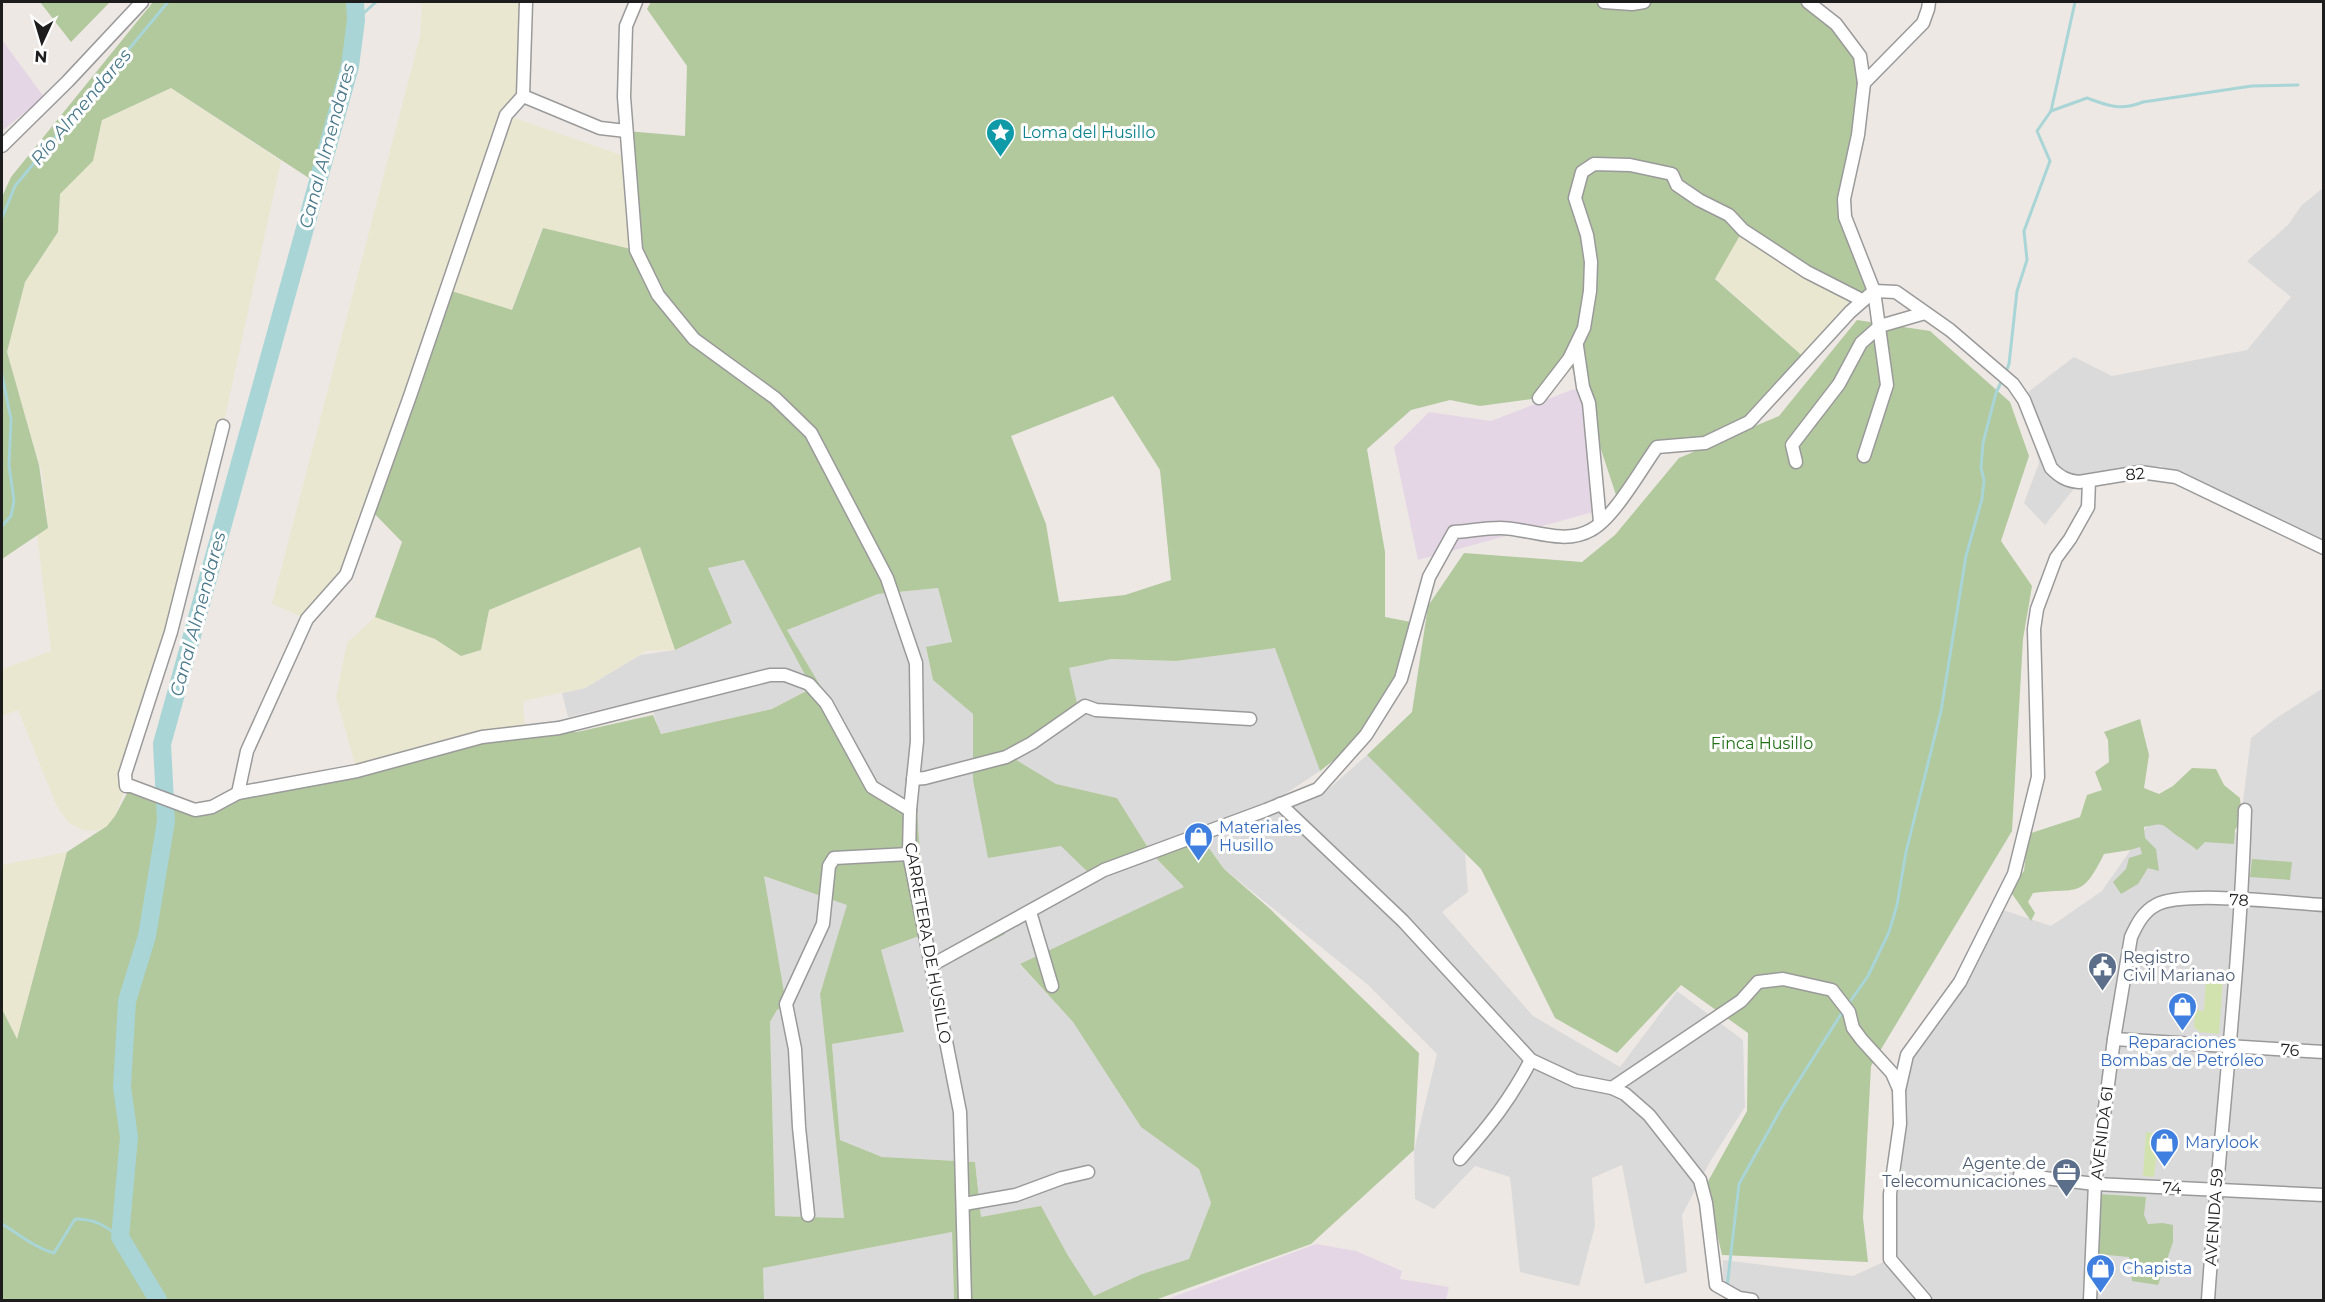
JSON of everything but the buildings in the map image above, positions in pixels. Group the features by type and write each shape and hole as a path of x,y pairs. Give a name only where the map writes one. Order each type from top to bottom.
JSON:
{"street":[{"path":"2,146 68,81 142,2"},
{"path":"238,793 247,751 307,619 346,574 410,396 506,115 523,96 526,2"},
{"name":"CARRETERA DE HUSILLO","path":"636,2 626,26 624,98 636,250 658,295 694,339 774,398 811,433 887,578 916,663 918,741 910,810 909,854 960,1112 965,1300"},
{"path":"1604,2 1632,4 1644,2"},
{"path":"1808,2 1836,24 1860,56 1864,83 1858,135 1844,199 1845,217 1874,291 1887,385 1864,456"},
{"path":"1864,83 1923,23 1929,2"},
{"path":"523,96 600,128 626,131"},
{"path":"1539,398 1556,378 1577,346 1584,328 1590,291 1591,262 1587,235 1575,198 1582,172 1594,164 1630,165 1672,174 1677,185 1699,200 1729,215 1743,230 1807,272 1862,300"},
{"path":"932,965 1104,870 1318,789 1366,735 1401,679 1429,577 1454,532 1501,528 1563,537 1591,530 1619,504 1657,447 1704,443 1749,422 1862,300 1874,291"},
{"name":"82","path":"1874,291 1896,292 2013,384 2024,400 2051,468 2066,480 2089,481 2140,472 2154,472 2176,477 2324,548"},
{"path":"1796,462 1792,445 1839,384 1861,343 1880,326 1925,313"},
{"path":"1577,346 1583,387 1589,403 1600,522"},
{"path":"223,426 171,632 125,774 126,786 195,810 212,807 238,793 357,771 482,737 560,728 770,675 785,675 810,684 826,703 872,787 910,810"},
{"path":"1925,1300 1890,1259 1890,1194 1900,1124 1899,1090 1906,1055 1960,982 2014,874 2038,777 2034,629 2037,609 2056,558 2088,507 2089,481"},
{"path":"913,779 925,778 1006,756 1032,743 1085,705 1096,710 1250,719"},
{"path":"1280,804 1403,921 1531,1060 1576,1081 1612,1088 1625,1094 1649,1115 1700,1180 1706,1203 1716,1285 1733,1296 1752,1300"},
{"name":"AVENIDA 59","path":"2208,1300 2243,900 2246,810"},
{"path":"808,1215 799,1127 795,1049 786,1005 823,924 829,866 834,858 909,854"},
{"name":"78","path":"2156,905 2173,899 2186,898 2324,905"},
{"name":"AVENIDA 61","path":"2090,1300 2095,1184 2114,1039 2131,937 2143,914 2156,905"},
{"path":"1029,912 1052,986"},
{"path":"1612,1088 1741,1001 1758,982 1783,979 1832,990 1846,1008 1853,1028 1892,1073 1899,1090"},
{"name":"76","path":"2114,1039 2324,1052"},
{"path":"1460,1159 1498,1116 1531,1060"},
{"path":"964,1204 1016,1195 1062,1178 1088,1172"},
{"name":"74","path":"2020,1175 2095,1184 2324,1195"}],"shaded area":[{"path":"422,2 526,2 523,96 506,115 630,158 636,250 542,228 511,311 445,289 346,575 307,619 272,604 420,36"},
{"path":"2,40 44,97 2,131"},
{"path":"171,88 281,161 223,426 126,786 115,816 107,826 97,831 83,830 69,823 57,807 18,710 2,716 2,661 3,669 51,651 37,534 48,527 42,473 7,353 21,288 58,232 60,194 93,161 102,120"},
{"path":"2323,188 2323,548 2161,466 2085,475 2045,525 2024,503 2039,463 2023,396 2074,357 2112,376 2247,350 2291,297 2247,261 2288,225 2302,205"},
{"path":"1743,230 1862,300 1806,359 1715,278"},
{"path":"1574,389 1591,397 1604,509 1418,560 1394,447 1429,412 1491,421"},
{"path":"640,547 675,650 646,651 585,688 523,701 525,732 357,771 336,697 347,643 375,617 435,639 462,656 481,650 489,610"},
{"path":"745,560 812,688 772,709 660,734 649,698 568,717 562,693 585,688 640,655 675,650 732,623 708,568"},
{"path":"938,588 952,643 926,648 933,680 973,714 973,780 1061,846 1155,857 1185,887 1020,965 1073,1022 1141,1127 1199,1169 1211,1203 1189,1259 1142,1274 1094,1296 1067,1254 981,1217 975,1162 882,1157 840,1140 832,1044 904,1032 881,950 919,936 929,972 1000,922 936,955 924,914 917,810 878,782 787,630 878,594"},
{"path":"1276,648 1320,771 1282,796 1147,846 1117,798 1056,784 1013,758 1069,668 1111,659 1176,661"},
{"path":"2323,688 2323,1300 1767,1300 1738,1295 1722,1285 1723,1260 1853,1276 1890,1259 1903,1068 1960,982 1997,908 2051,926 2102,891 2152,819 2239,833 2251,738 2275,719"},
{"path":"1367,755 1465,852 1468,892 1442,912 1533,1016 1620,1067 1677,991 1743,1040 1745,1107 1711,1160 1682,1215 1687,1272 1645,1284 1622,1165 1592,1178 1595,1226 1579,1286 1520,1272 1510,1177 1475,1166 1434,1209 1415,1199 1414,1150 1437,1054 1367,984 1224,869 1201,837 1272,816 1323,794"},
{"path":"67,852 17,1040 2,1009 2,865"},
{"path":"764,876 848,904 820,994 844,1218 775,1216 770,1022 777,1010"},
{"path":"952,1232 954,1300 764,1300 763,1268"},
{"path":"1316,1244 1356,1251 1402,1271 1400,1279 1449,1287 1446,1300 1165,1300"}],"green space":[{"path":"40,2 110,2 71,42"},
{"path":"153,2 348,2 348,31 343,76 312,180 171,88 102,120 93,161 60,194 58,232 25,282 7,352 39,465 48,528 2,559 2,197 11,177"},
{"path":"651,2 1808,2 1860,56 1864,83 1844,199 1874,291 1862,300 1743,230 1715,279 1806,359 1764,408 1705,443 1657,447 1619,504 1569,360 1539,398 1480,406 1450,400 1411,410 1367,449 1385,552 1385,617 1416,623 1401,679 1366,735 1320,771 1275,648 1176,661 1111,659 1069,668 1080,717 1013,758 1056,784 1117,798 1147,846 1201,837 1224,869 1269,908 1419,1053 1414,1150 1311,1244 1155,1300 954,1300 952,1232 763,1268 764,1300 2,1300 2,1009 17,1039 67,852 107,826 131,786 195,810 238,793 525,732 577,732 653,715 661,734 772,709 812,688 744,560 708,568 732,623 675,650 640,547 489,610 481,650 461,656 435,639 375,617 402,542 369,508 445,289 512,310 543,228 635,250 626,131 685,136 687,66 647,9","holes":["1113,396 1160,470 1171,580 1125,595 1059,602 1046,524 1011,436","938,588 952,642 926,647 933,680 973,714 973,780 988,858 1061,846 1094,878 1155,857 1184,887 1020,964 1073,1022 1141,1127 1199,1169 1211,1203 1189,1259 1142,1274 1094,1296 1067,1254 1041,1206 981,1217 975,1162 882,1157 840,1140 832,1044 904,1032 881,950 919,936 929,973 1005,934 1000,922 936,955 924,914 917,810 878,782 787,630 878,594","764,876 847,905 820,994 844,1218 775,1216 770,1022 777,1010 786,1004"]},
{"name":"Finca Husillo","path":"1857,320 1930,331 2010,402 2029,456 2001,541 2032,586 2023,639 2012,831 1871,1066 1863,1218 1868,1262 1722,1255 1706,1185 1747,1111 1748,1033 1681,985 1617,1053 1555,1018 1481,869 1367,755 1412,712 1428,606 1464,553 1582,562 1615,535 1679,458 1779,416"},
{"path":"2140,719 2149,755 2144,788 2159,794 2173,786 2192,768 2216,769 2224,785 2240,798 2242,819 2235,830 2234,844 2205,842 2197,850 2162,825 2144,827 2145,838 2156,849 2159,871 2148,868 2138,884 2121,894 2113,882 2126,869 2129,858 2142,854 2140,847 2104,854 2084,885 2070,890 2033,893 2028,902 2035,913 2031,921 2008,888 2024,871 2028,834 2080,817 2087,795 2102,790 2095,772 2109,762 2108,740 2104,732"},
{"path":"2252,859 2292,862 2290,880 2250,877"},
{"path":"2206,976 2223,977 2219,1034 2200,1032 2194,1027 2195,1010 2204,1011"},
{"path":"2146,1132 2156,1134 2158,1144 2154,1177 2143,1176"},
{"path":"2099,1194 2146,1197 2144,1215 2148,1224 2173,1225 2173,1242 2158,1285 2132,1281 2129,1257 2096,1254"}],"waterway":[{"name":"Río Almendares","path":"2,218 15,186 168,2"},
{"name":"Canal Almendares","path":"158,1300 120,1237 129,1137 122,1087 127,1001 147,936 166,821 162,744 350,66 356,20 355,2"},
{"path":"356,20 376,2"},
{"path":"2006,372 2009,364 2017,291 2027,260 2024,231 2050,161 2037,131 2051,111 2075,2"},
{"path":"2051,111 2087,98 2121,107 2252,86 2298,85"},
{"name":"Río Almendares","path":"2,375 11,419 9,465 14,501 11,516 2,526"},
{"path":"1847,1006 1868,976 1889,932 1897,905 1906,852 1941,711 1966,556 1982,499 1983,443 1996,393 2003,378"},
{"path":"1727,1287 1739,1184 1782,1107 1843,1011"},
{"name":"Río Almendares","path":"2,1224 34,1244 54,1253 75,1219 99,1224 120,1237"}],"place":[{"name":"Loma del Husillo","path":"1001,158"},
{"name":"Materiales Husillo","path":"1198,862"},
{"name":"Registro Civil Marianao","path":"2102,992"},
{"name":"Reparaciones Bombas de Petróleo","path":"2182,1032"},
{"name":"Marylook","path":"2164,1168"},
{"name":"Agente de Telecomunicaciones","path":"2067,1198"},
{"name":"Chapista","path":"2101,1294"}]}
